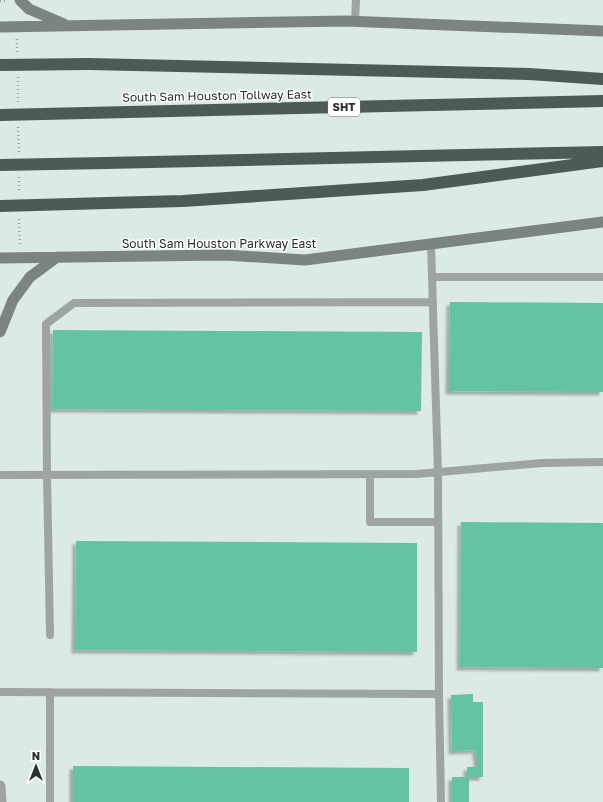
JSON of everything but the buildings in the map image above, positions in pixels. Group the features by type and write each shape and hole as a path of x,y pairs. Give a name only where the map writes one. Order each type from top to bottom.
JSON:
{"highway":[{"path":"0,65 89,64 529,74 603,79"},
{"name":"South Sam Houston Tollway East","path":"0,115 603,101"},
{"path":"0,165 603,152"},
{"path":"0,206 183,201 423,185 603,162"}],"main road":[{"path":"20,0 29,9 68,26"},
{"path":"0,27 355,21 603,31"},
{"name":"South Sam Houston Parkway East","path":"0,258 225,255 305,260 603,222"},
{"path":"0,332 13,300 30,277 57,257"}],"street":[{"path":"0,786 1,802"}],"lane":[{"path":"355,21 356,0"},
{"path":"431,244 438,472 441,802"},
{"path":"432,277 603,277"},
{"path":"50,635 46,324 74,303 433,302"},
{"path":"0,475 417,474 542,462 603,462"},
{"path":"370,474 370,522 438,522"},
{"path":"0,692 439,694"},
{"path":"50,692 50,802"}],"path":[{"path":"17,38 18,54"},
{"path":"18,77 18,108"},
{"path":"18,123 19,154"},
{"path":"19,177 19,192"},
{"path":"19,216 20,246"}]}
